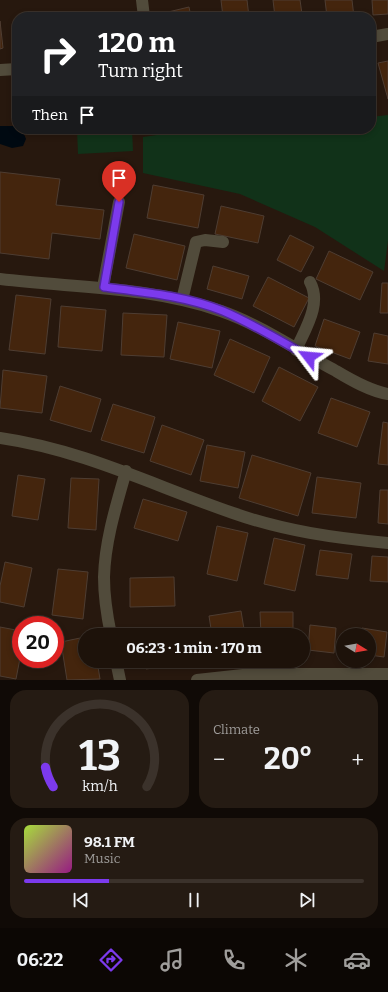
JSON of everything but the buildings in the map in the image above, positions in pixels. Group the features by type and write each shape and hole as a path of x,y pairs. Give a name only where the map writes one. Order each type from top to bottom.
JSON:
{"lane":[{"path":"142,0 143,12"},
{"path":"376,36 388,34"},
{"path":"0,70 12,69"},
{"path":"104,287 119,202"},
{"path":"182,300 196,242 204,240 223,242"},
{"path":"0,279 148,292 221,311 253,325 348,378 388,394"},
{"path":"296,350 314,306 315,291 310,282"},
{"path":"0,440 69,452 126,471 234,514 295,531 331,538 388,543"},
{"path":"110,628 106,608 104,576 109,533 126,471"},
{"path":"117,668 120,680"},
{"path":"197,680 252,674 388,674"}],"green space":[{"path":"388,115 388,241 384,271 315,227 240,194 143,173 143,137 164,134 376,134 376,116"},
{"path":"77,134 132,134 133,151 78,154"}],"shaded area":[{"path":"0,126 12,126 12,134 24,134 26,139 23,146 12,148 0,144"}],"route":[{"path":"119,202 104,287 148,292 221,311 253,325 309,357"}]}
